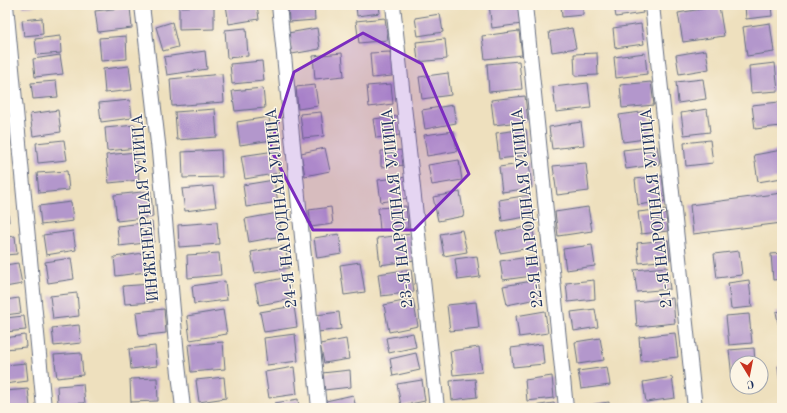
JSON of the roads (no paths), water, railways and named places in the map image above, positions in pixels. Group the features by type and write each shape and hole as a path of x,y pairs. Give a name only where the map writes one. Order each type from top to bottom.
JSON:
{"street":[{"path":"6,5 44,408"},
{"name":"ИНЖЕНЕРНАЯ УЛИЦА","path":"142,5 159,152 177,356 184,408"},
{"name":"24-Я НАРОДНАЯ УЛИЦА","path":"279,5 319,408"},
{"name":"23-Я НАРОДНАЯ УЛИЦА","path":"394,5 437,408"},
{"name":"22-Я НАРОДНАЯ УЛИЦА","path":"525,5 566,408"},
{"name":"21-Я НАРОДНАЯ УЛИЦА","path":"652,5 695,408"}]}
